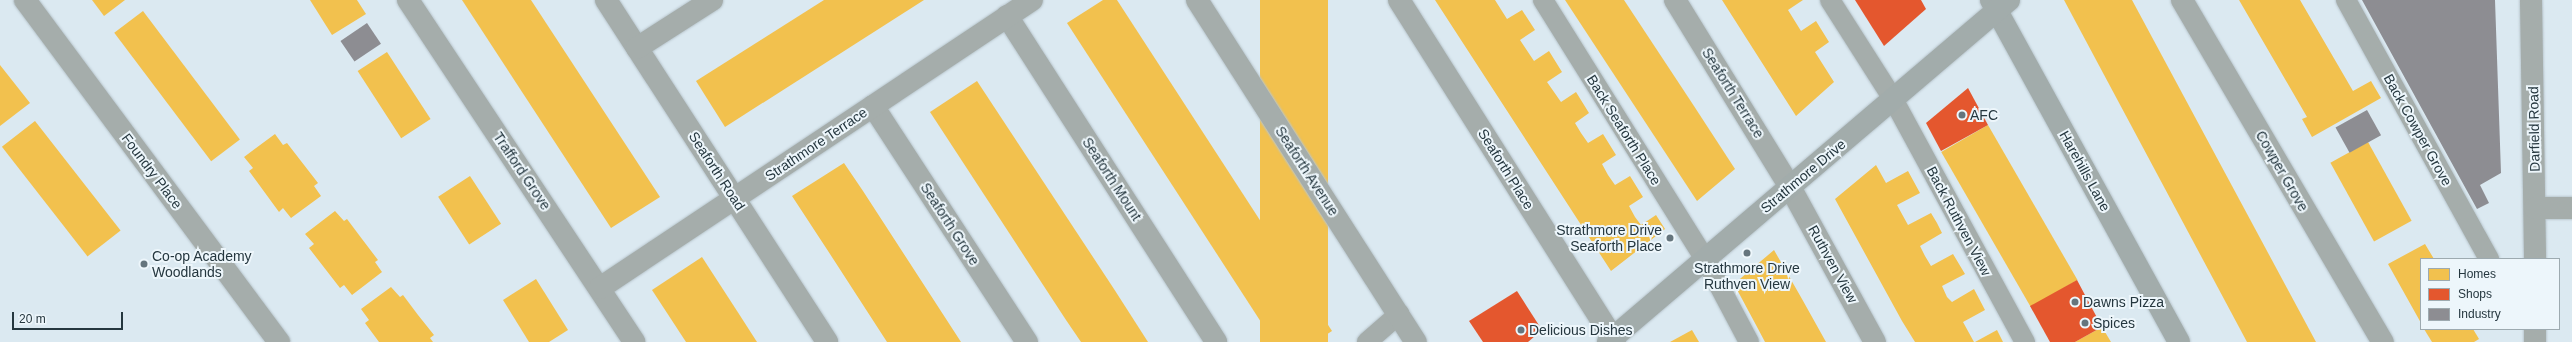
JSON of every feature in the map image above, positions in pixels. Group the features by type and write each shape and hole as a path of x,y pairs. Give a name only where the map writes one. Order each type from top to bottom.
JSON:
{"street":[{"name":"Foundry Place","path":"25,0 279,342"},
{"name":"Trafford Grove","path":"408,0 600,288 634,342"},
{"name":"Seaforth Road","path":"606,0 827,342"},
{"path":"636,48 712,0"},
{"name":"Strathmore Terrace","path":"600,288 1032,0"},
{"name":"Seaforth Avenue","path":"1197,0 1416,342"},
{"name":"Seaforth Place","path":"1399,0 1612,341"},
{"name":"Seaforth Terrace","path":"1675,0 1790,187"},
{"name":"Cowper Grove","path":"2182,0 2383,342"},
{"name":"Darfield Road","path":"2531,0 2535,258"},
{"name":"Strathmore Drive","path":"1612,341 1705,259 1893,99 1999,3"},
{"name":"Harehills Lane","path":"1999,3 2179,342"},
{"name":"Seaforth Mount","path":"1007,16 1216,342"},
{"name":"Seaforth Grove","path":"873,106 1027,342"},
{"name":"Ruthven View","path":"1790,187 1875,342"},
{"path":"2535,208 2572,208"},
{"path":"2535,330 2535,342"}],"lane":[{"name":"Back Seaforth Place","path":"1543,0 1705,259 1749,342"},
{"name":"Back Ruthven View","path":"1830,0 1893,99 2025,342"},
{"name":"Back Cowper Grove","path":"2346,0 2488,258"},
{"path":"1367,342 1399,314"}],"building: Homes":[{"path":"92,0 125,0 104,16"},
{"path":"310,0 357,0 366,14 332,35"},
{"path":"462,0 531,0 660,197 611,228"},
{"path":"824,0 924,0 725,127 696,81"},
{"path":"1103,0 1117,0 1332,331 1315,342 1274,342 1067,23"},
{"path":"1260,0 1328,0 1328,342 1260,342"},
{"path":"1435,0 1495,0 1507,19 1522,10 1535,30 1520,40 1534,61 1549,51 1562,72 1547,82 1561,102 1576,92 1589,113 1575,123 1581,133 1588,143 1603,134 1616,155 1602,164 1608,175 1615,185 1630,176 1643,197 1629,206 1635,217 1641,225 1656,215 1665,229 1611,271"},
{"path":"1565,0 1624,0 1692,103 1735,169 1697,201"},
{"path":"1722,0 1803,0 1788,10 1801,31 1816,21 1829,42 1815,52 1834,82 1796,116"},
{"path":"2064,0 2132,0 2316,342 2247,342"},
{"path":"2239,0 2300,0 2353,91 2371,81 2381,98 2312,137 2302,119 2307,117"},
{"path":"143,11 240,140 211,161 114,33"},
{"path":"387,52 431,119 401,138 358,71"},
{"path":"0,65 30,103 0,126"},
{"path":"977,81 1148,342 1081,342 1066,320 930,112"},
{"path":"35,121 121,231 87,256 2,147"},
{"path":"1988,125 2078,280 2031,307 1941,152"},
{"path":"275,134 283,145 287,143 318,183 314,186 321,196 291,218 283,208 279,212 249,171 253,168 244,157"},
{"path":"2368,142 2412,221 2374,242 2330,163"},
{"path":"844,163 961,342 887,342 792,196"},
{"path":"1876,165 1886,183 1908,171 1920,193 1897,205 1908,225 1931,213 1937,223 1942,233 1920,246 1931,266 1953,254 1965,274 1942,286 1947,297 1952,302 1974,289 1985,310 1963,322 1974,342 1915,342 1902,321 1835,199"},
{"path":"470,176 501,224 469,245 438,197"},
{"path":"335,211 344,221 347,219 378,260 375,262 382,272 352,295 344,285 340,288 309,248 314,244 305,234"},
{"path":"2425,244 2433,258 2420,258 2420,321 2388,264"},
{"path":"1774,250 1826,342 1765,342 1734,284"},
{"path":"702,257 757,342 686,342 652,290"},
{"path":"536,279 568,330 549,342 529,342 503,300"},
{"path":"391,287 400,297 403,295 434,335 430,338 433,342 379,342 365,323 369,320 361,309"},
{"path":"2102,327 2111,342 2075,342"},
{"path":"1692,330 1699,342 1670,342"},
{"path":"1997,330 2003,342 1975,342"},
{"path":"2425,330 2474,330 2479,339 2474,342 2432,342"}],"building: Shops":[{"path":"1855,0 1921,0 1926,9 1884,46"},
{"path":"1968,88 1988,125 1941,151 1926,123"},
{"path":"2077,280 2102,327 2075,342 2050,342 2030,306"},
{"path":"1517,291 1542,330 1528,342 1483,342 1469,321"}],"building: Industry":[{"path":"2362,0 2495,0 2501,173 2480,185 2489,203 2477,209"},
{"path":"367,23 381,44 354,62 340,41"},
{"path":"2367,110 2381,135 2350,153 2336,127"}],"place":[{"name":"AFC","path":"1962,115"},
{"name":"Strathmore Drive Seaforth Place","path":"1670,238"},
{"name":"Strathmore Drive Ruthven View","path":"1747,253"},
{"name":"Co-op Academy Woodlands","path":"144,264"},
{"name":"Dawns Pizza","path":"2075,302"},
{"name":"Spices","path":"2085,323"},
{"name":"Delicious Dishes","path":"1521,330"}]}
